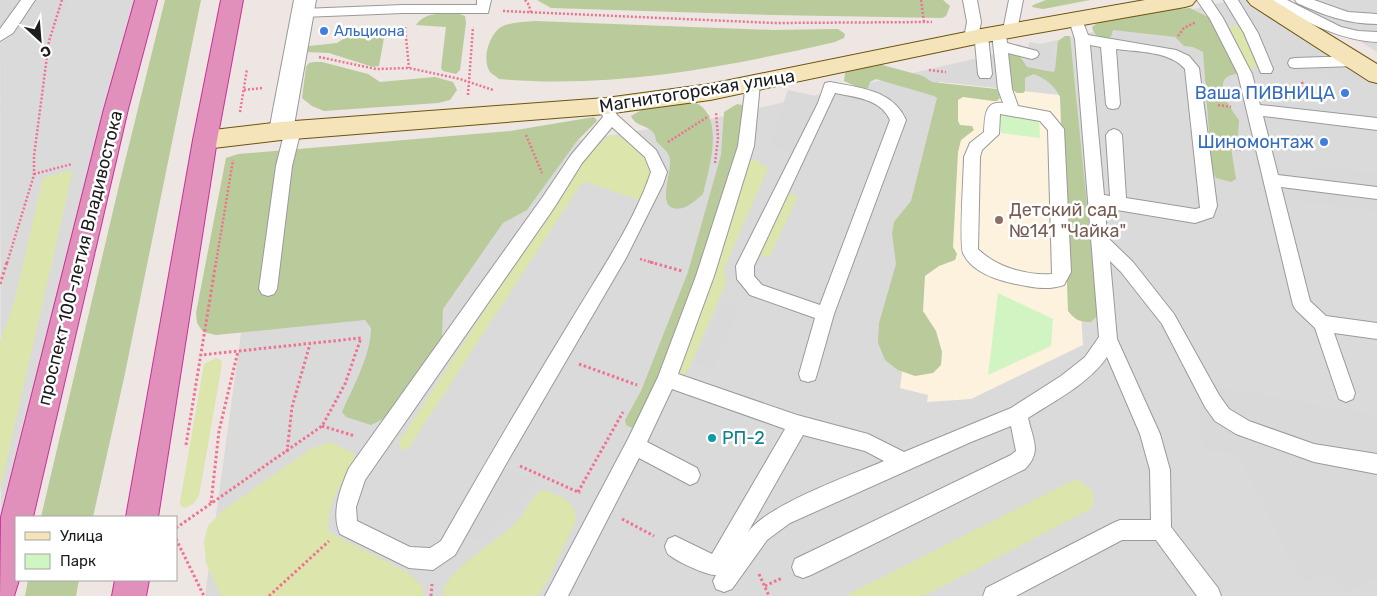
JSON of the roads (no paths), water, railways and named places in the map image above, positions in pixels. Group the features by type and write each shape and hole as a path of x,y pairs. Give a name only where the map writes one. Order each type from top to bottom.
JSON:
{"highway":[{"name":"проспект 100-летия Владивостока","path":"18,516 114,118 146,0"},
{"path":"142,516 204,140 232,0"},
{"path":"0,590 15,526"},
{"path":"130,596 132,581"}],"main road":[{"path":"1258,0 1377,75"},
{"name":"Магнитогорская улица","path":"204,140 237,135 517,114 608,112 753,84 824,79 989,34 1079,29 1176,1"}],"street":[{"path":"287,131 303,6"}],"lane":[{"path":"0,36 8,30 28,0"},
{"path":"970,0 989,34 1012,109"},
{"path":"985,74 989,34 1016,0"},
{"path":"1204,0 1216,18 1245,74 1302,305 1322,322 1346,393"},
{"path":"1231,0 1248,29 1266,69"},
{"path":"1276,0 1336,30 1358,36 1377,37"},
{"path":"1302,0 1344,17 1363,20 1377,19"},
{"path":"303,6 403,9 479,4"},
{"path":"1079,29 1108,42 1179,55 1192,68 1209,206 1207,212 1195,216 1097,200"},
{"path":"1079,29 1097,200 1098,238 1108,339 1150,434 1160,470 1161,530 1210,596"},
{"path":"989,34 1032,54"},
{"path":"1108,42 1113,104"},
{"path":"1295,64 1355,61"},
{"path":"808,374 825,314 898,120 897,113 884,102 824,79 825,103 745,266 746,279 756,290 825,314"},
{"path":"556,596 635,446 667,379 705,276 746,146 753,84"},
{"path":"998,108 1012,109 1045,116 1056,130 1062,272 1058,280 1050,282 990,270 979,262 970,251 972,157 975,147 991,134 993,111 998,108"},
{"path":"1254,110 1377,124"},
{"path":"608,112 651,154 659,172 655,184 620,253 499,457 448,548 433,559 409,557 347,527 346,508 356,475 548,203 564,176 608,112"},
{"path":"268,289 287,131"},
{"path":"1114,135 1118,203"},
{"path":"1272,180 1377,193"},
{"path":"1098,238 1127,267 1168,320 1212,401 1222,415 1243,428 1314,453 1377,464"},
{"path":"1322,322 1377,331"},
{"path":"724,581 760,533 782,516 900,463 1018,414 1068,382 1092,363 1108,339"},
{"path":"667,379 799,423 868,443 894,456 900,463"},
{"path":"803,567 1018,462 1026,454 1018,414"},
{"path":"675,546 709,565 718,564 799,423"},
{"path":"635,446 690,475"},
{"path":"994,596 1120,530 1161,530"}],"place":[{"name":"Альциона","path":"324,31"},
{"name":"Ваша ПИВНИЦА","path":"1345,93"},
{"name":"Шиномонтаж","path":"1324,142"},
{"name":"Детский сад №141 \"Чайка\"","path":"999,220"},
{"name":"РП-2","path":"712,438"}]}
